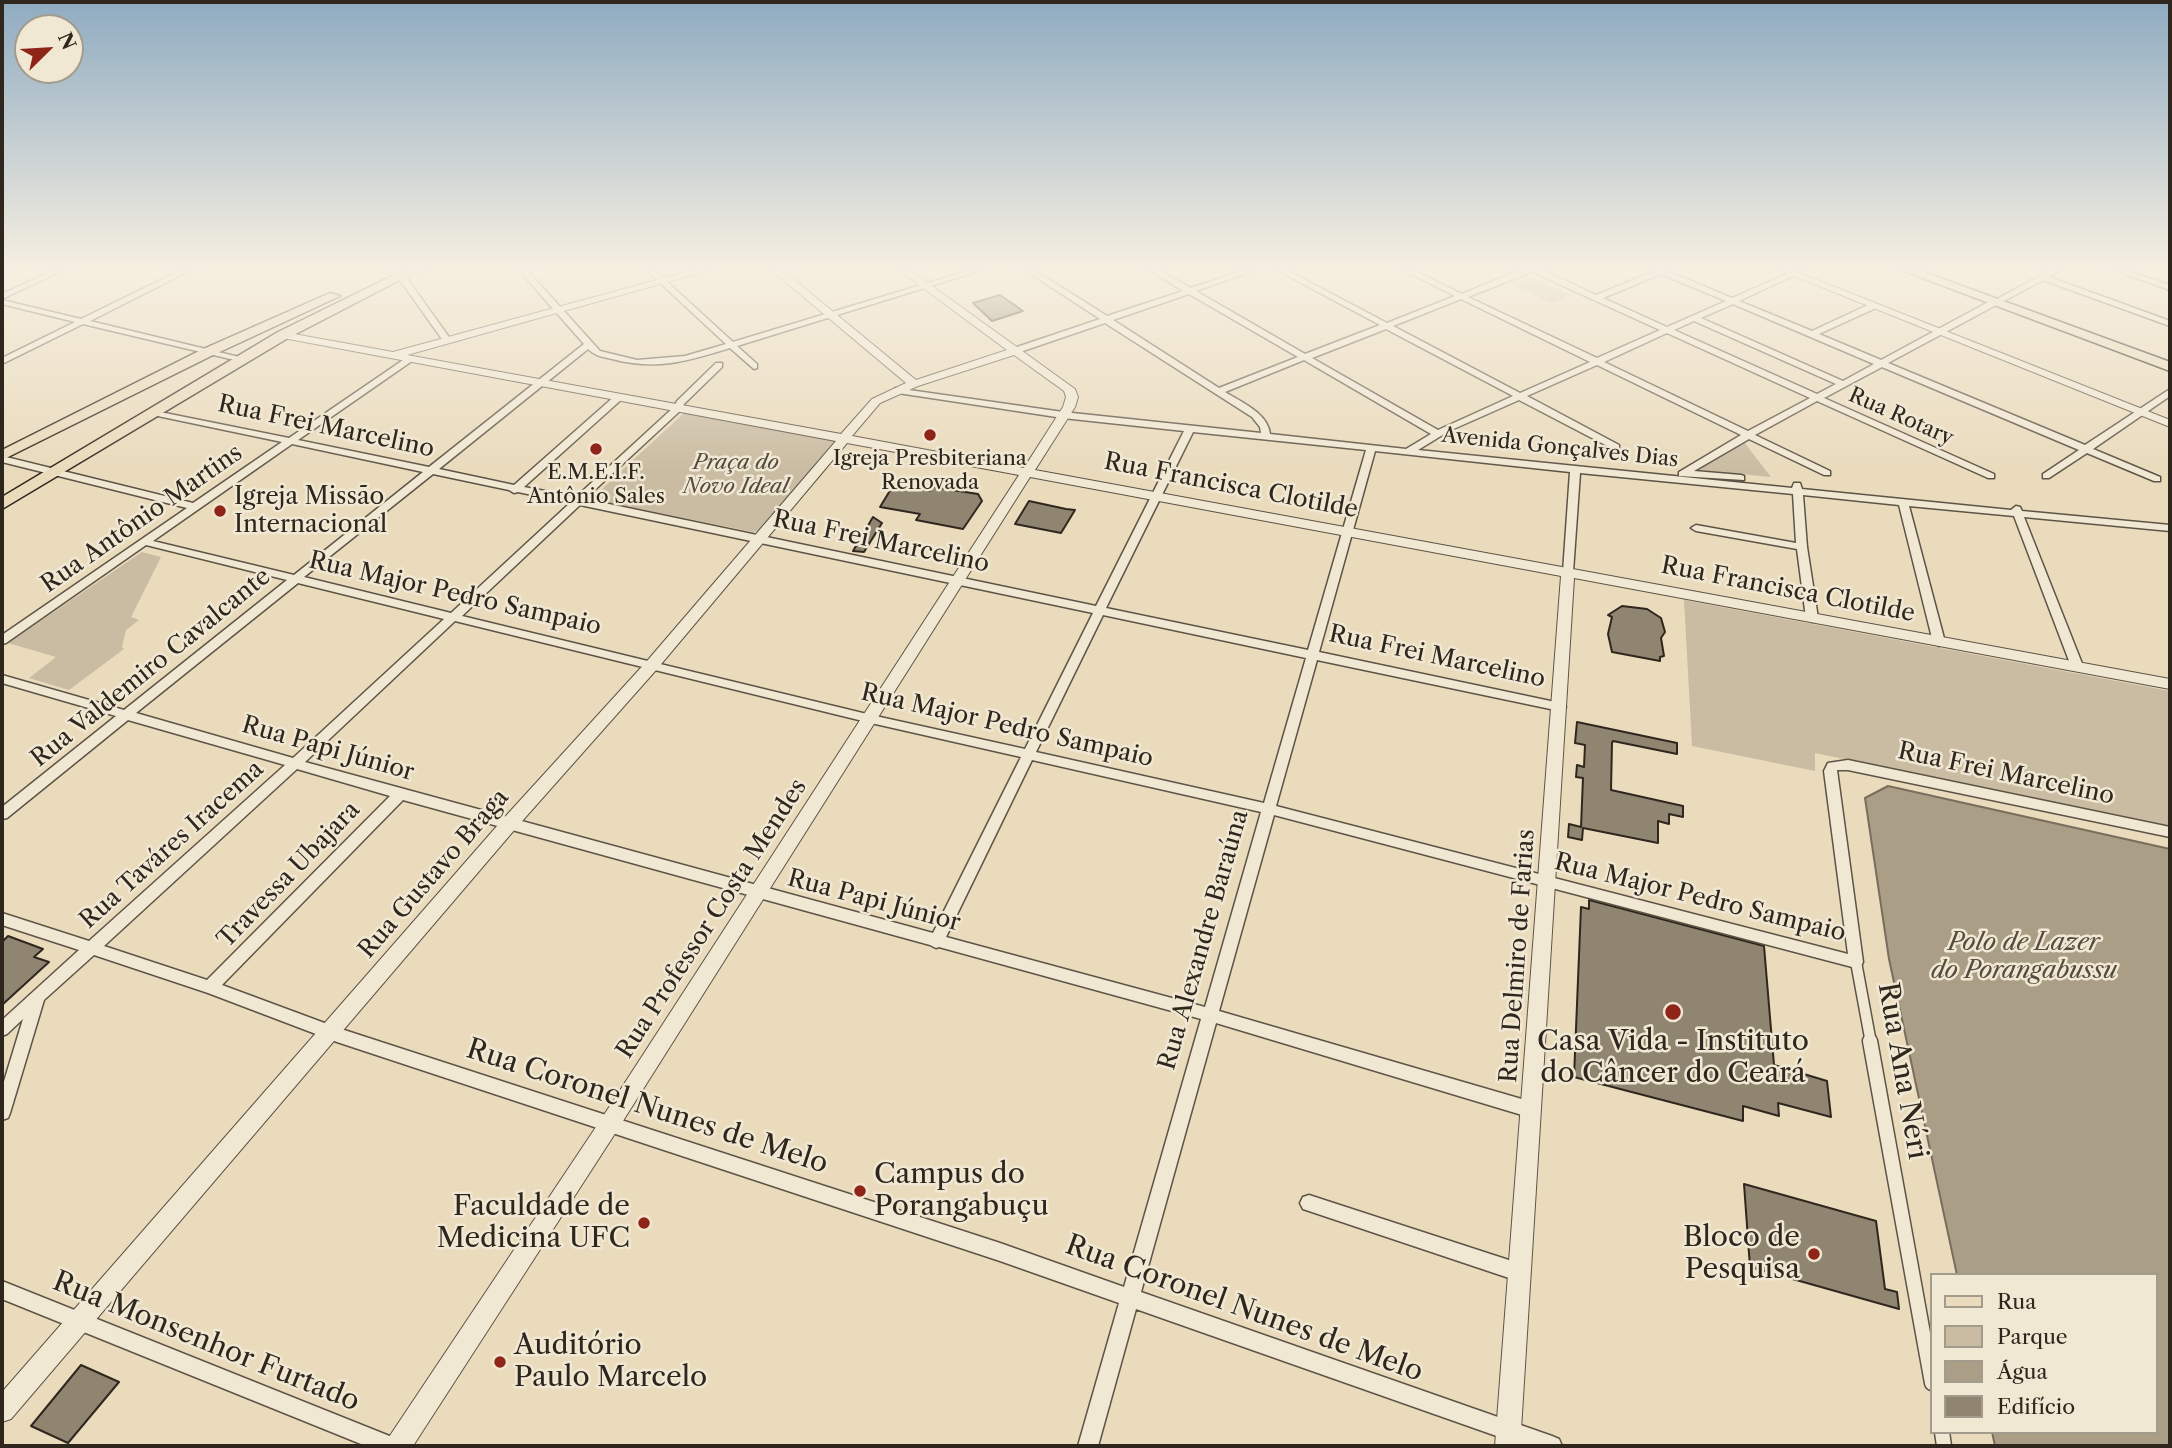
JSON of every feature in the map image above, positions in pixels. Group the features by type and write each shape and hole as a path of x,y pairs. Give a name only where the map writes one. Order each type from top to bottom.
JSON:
{"main road":[{"path":"2,458 206,353 249,336"},
{"path":"2,504 282,336"},
{"path":"2088,336 2170,367"},
{"path":"2097,336 2170,361"}],"street":[{"path":"2,360 52,336"},
{"path":"135,336 240,360"},
{"name":"Rua Francisca Clotilde","path":"286,336 2170,684"},
{"path":"444,336 447,340"},
{"path":"392,355 464,336"},
{"path":"582,336 608,358 652,364 686,359 761,336"},
{"path":"720,336 754,366"},
{"path":"853,336 906,387"},
{"path":"993,336 1069,389 1072,397 1066,411"},
{"path":"1014,351 1058,336"},
{"path":"1132,336 1261,420 1266,436"},
{"path":"1265,336 1438,434"},
{"path":"1218,391 1365,336"},
{"path":"1404,336 1616,447"},
{"path":"1545,336 1827,473"},
{"path":"1409,451 1438,434 1654,336"},
{"name":"Rua Rotary","path":"1679,336 1991,476"},
{"path":"1735,336 1843,384"},
{"path":"1816,336 2157,479"},
{"path":"1674,479 1748,435 1932,336"},
{"path":"1951,336 2170,424"},
{"name":"Rua Valdemiro Cavalcante","path":"2,814 589,344"},
{"name":"Rua Gustavo Braga","path":"2,1410 510,823 652,665 876,401 906,387 1014,351"},
{"name":"Rua Antônio Martins","path":"2,640 409,359"},
{"path":"678,408 719,365"},
{"name":"Avenida Gonçalves Dias","path":"906,387 1190,428 1674,479 2016,509 2170,528"},
{"name":"Avenida Gonçalves Dias","path":"906,387 947,395"},
{"path":"2046,476 2170,392"},
{"path":"514,489 619,397"},
{"name":"Rua Taváres Iracema","path":"2,1029 296,763 678,408"},
{"name":"Rua Professor Costa Mendes","path":"398,1446 609,1125 755,892 871,719 1066,411"},
{"name":"Rua Frei Marcelino","path":"153,412 290,443 1098,612 1311,653 1560,707"},
{"path":"936,942 1190,428"},
{"name":"Rua Alexandre Baraúna","path":"1088,1446 1266,808 1371,447"},
{"path":"2,458 196,507"},
{"name":"Rua Delmiro de Farias","path":"1508,1439 1575,468"},
{"name":"Avenida Gonçalves Dias","path":"1684,472 1903,502 2170,520"},
{"path":"1797,488 1812,618"},
{"path":"1903,502 1939,642"},
{"path":"2016,509 2077,666"},
{"path":"1696,528 1802,547"},
{"name":"Rua Major Pedro Sampaio","path":"145,542 296,580 455,615 871,719 1266,808 1856,962"},
{"name":"Rua Papi Júnior","path":"2,679 400,794 1210,1015 1532,1110"},
{"name":"Rua Frei Marcelino","path":"1832,766 1848,765 2170,832"},
{"name":"Rua Ana Néri","path":"1832,766 1830,771 1856,962 1930,1372"},
{"name":"Travessa Ubajara","path":"210,987 400,794"},
{"name":"Rua Coronel Nunes de Melo","path":"2,919 210,987 330,1032 609,1125 858,1204 1128,1298 1508,1439 1552,1446"},
{"path":"2,1113 38,996"},
{"path":"1309,1203 1521,1273"},
{"name":"Rua Monsenhor Furtado","path":"2,1290 390,1446"}],"green space":[{"name":"Praça do Novo Ideal","path":"684,413 837,441 758,531 591,499"},
{"path":"1744,442 1771,477 1700,470 1697,467"},
{"path":"142,552 161,557 131,617 139,620 126,630 122,647 124,649 69,690 29,678 56,657 8,643"},
{"path":"1684,600 2170,691 2170,827 1815,753 1815,771 1692,746"}],"water":[{"name":"Polo de Lazer do Porangabussu","path":"1888,786 2170,849 2170,1446 1995,1446 1992,1434 2158,1434 2158,1273 1957,1273 1889,959 1865,798"}],"building":[{"path":"894,484 930,491 933,487 978,494 982,501 963,529 916,520 920,514 880,507"},
{"path":"1029,501 1075,510 1061,533 1015,524"},
{"path":"873,517 882,523 864,552 853,551"},
{"path":"1622,606 1647,609 1661,618 1665,632 1661,638 1664,656 1660,657 1660,661 1612,652 1608,634 1612,617 1608,615"},
{"path":"1577,722 1677,743 1677,754 1613,741 1612,743 1611,790 1683,806 1683,817 1669,814 1669,824 1658,821 1658,843 1583,828 1582,840 1568,837 1569,824 1581,827 1583,778 1576,777 1577,765 1584,767 1585,745 1575,743"},
{"name":"Casa Vida - Instituto do Câncer do Ceará","path":"1589,900 1764,946 1774,1065 1827,1081 1831,1117 1778,1103 1779,1116 1743,1106 1743,1121 1574,1077 1581,907 1589,909"},
{"path":"8,936 43,949 34,957 49,962 2,1005 2,942"},
{"name":"Bloco de Pesquisa","path":"1744,1184 1876,1221 1885,1289 1897,1292 1899,1309 1750,1267"},
{"path":"81,1365 119,1382 68,1443 31,1426"}],"place":[{"name":"Igreja Presbiteriana Renovada","path":"930,435"},
{"name":"E.M.E.I.F. Antônio Sales","path":"596,449"},
{"name":"Igreja Missão Internacional","path":"220,511"},
{"name":"Casa Vida - Instituto do Câncer do Ceará","path":"1673,1012"},
{"name":"Campus do Porangabuçu","path":"860,1191"},
{"name":"Faculdade de Medicina UFC","path":"644,1223"},
{"name":"Bloco de Pesquisa","path":"1814,1254"},
{"name":"Auditório Paulo Marcelo","path":"500,1362"}]}
